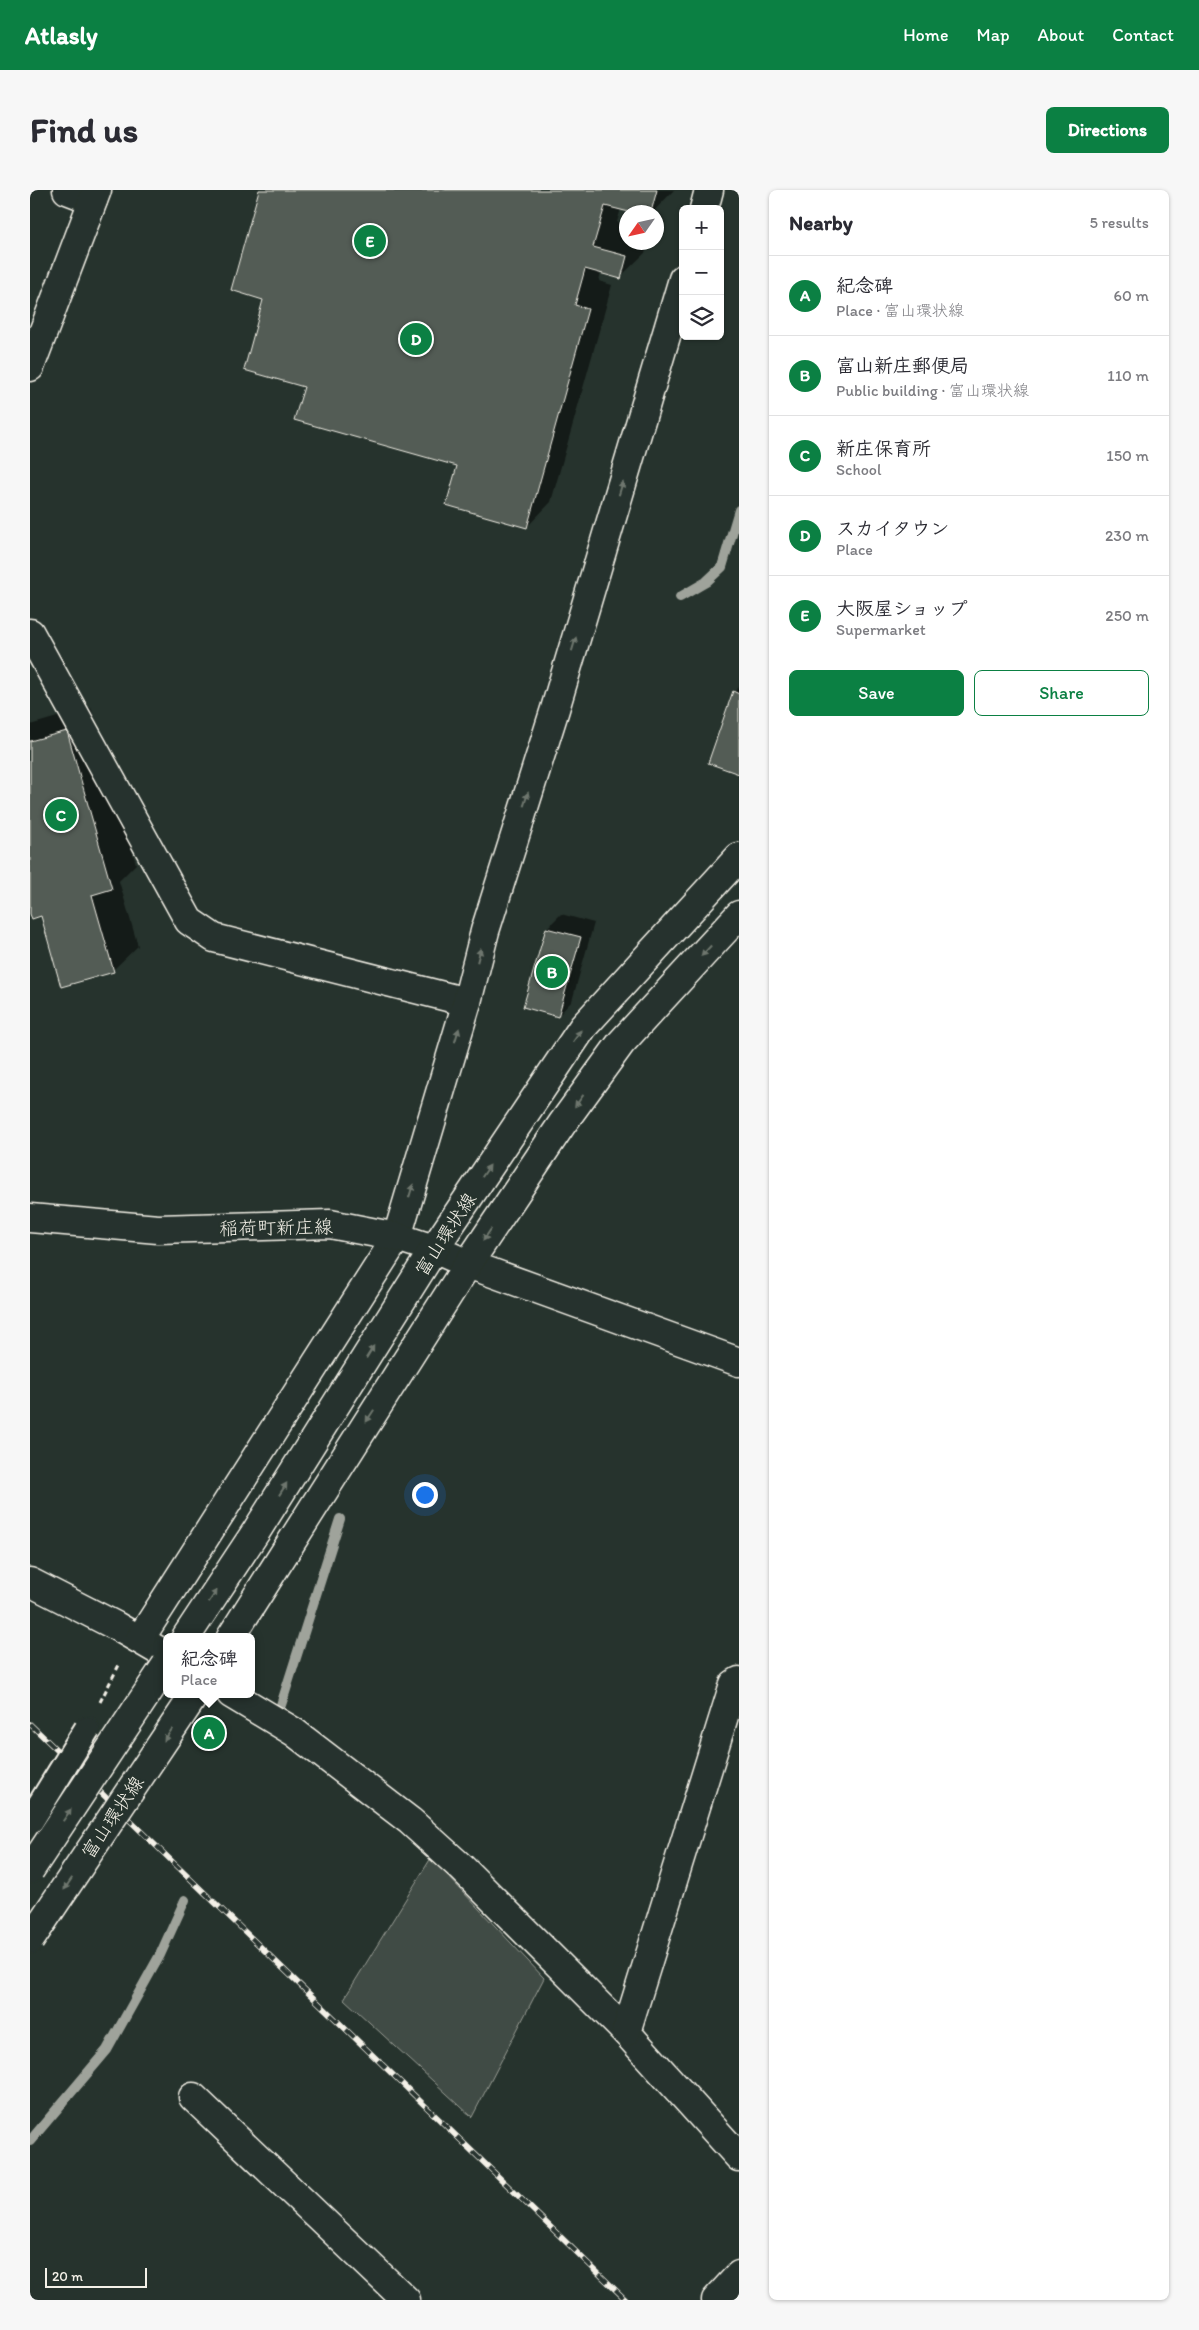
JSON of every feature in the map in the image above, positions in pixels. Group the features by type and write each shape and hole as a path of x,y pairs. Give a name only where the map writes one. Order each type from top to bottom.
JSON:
{"street":[{"path":"30,368 95,195 67,190"},
{"path":"705,205 709,190"},
{"path":"137,1637 397,1237 467,1002 484,931 555,709 679,292"},
{"path":"30,633 189,921 214,938 467,1002"},
{"name":"富山環状線","path":"189,1633 257,1530 434,1249 583,1027 739,857"},
{"name":"富山環状線","path":"233,1633 285,1548 468,1264 562,1124 621,1043 739,915"},
{"name":"稲荷町新庄線","path":"30,1218 158,1229 330,1224 397,1237 739,1362"},
{"path":"30,1582 137,1637 163,1653"},
{"name":"富山環状線","path":"30,1870 163,1670"},
{"path":"626,2032 734,1684 739,1681"},
{"name":"富山環状線","path":"30,1940 192,1698"},
{"path":"238,1698 294,1732 410,1821 462,1868 626,2032 739,2156"},
{"path":"35,1798 87,1730"},
{"path":"193,2097 406,2300"},
{"path":"716,2300 739,2275"}],"path":[{"path":"87,1730 137,1637"}],"shaded area":[{"path":"431,1858 544,1978 472,2117 344,1999"}],"building":[{"path":"259,190 657,190 653,205 619,205 619,210 605,206 593,247 627,256 621,279 585,269 575,305 588,309 527,528 446,505 457,466 294,420 304,387 244,370 263,300 231,290"},
{"path":"733,691 739,694 739,774 708,763"},
{"path":"67,731 112,889 92,895 114,972 61,987 41,916 32,919 30,914 30,741"},
{"path":"546,928 581,937 558,1017 523,1007"}],"waterway":[{"path":"680,597 706,582 722,567 739,510"},
{"path":"281,1705 340,1519"},
{"path":"30,2141 107,2050 160,1955 185,1900"}],"railway":[{"path":"30,1724 626,2300"}],"place":[{"name":"大阪屋ショップ","path":"370,241"},
{"name":"スカイタウン","path":"416,339"},
{"name":"新庄保育所","path":"61,815"},
{"name":"富山新庄郵便局","path":"552,972"},
{"name":"紀念碑","path":"209,1733"}]}
